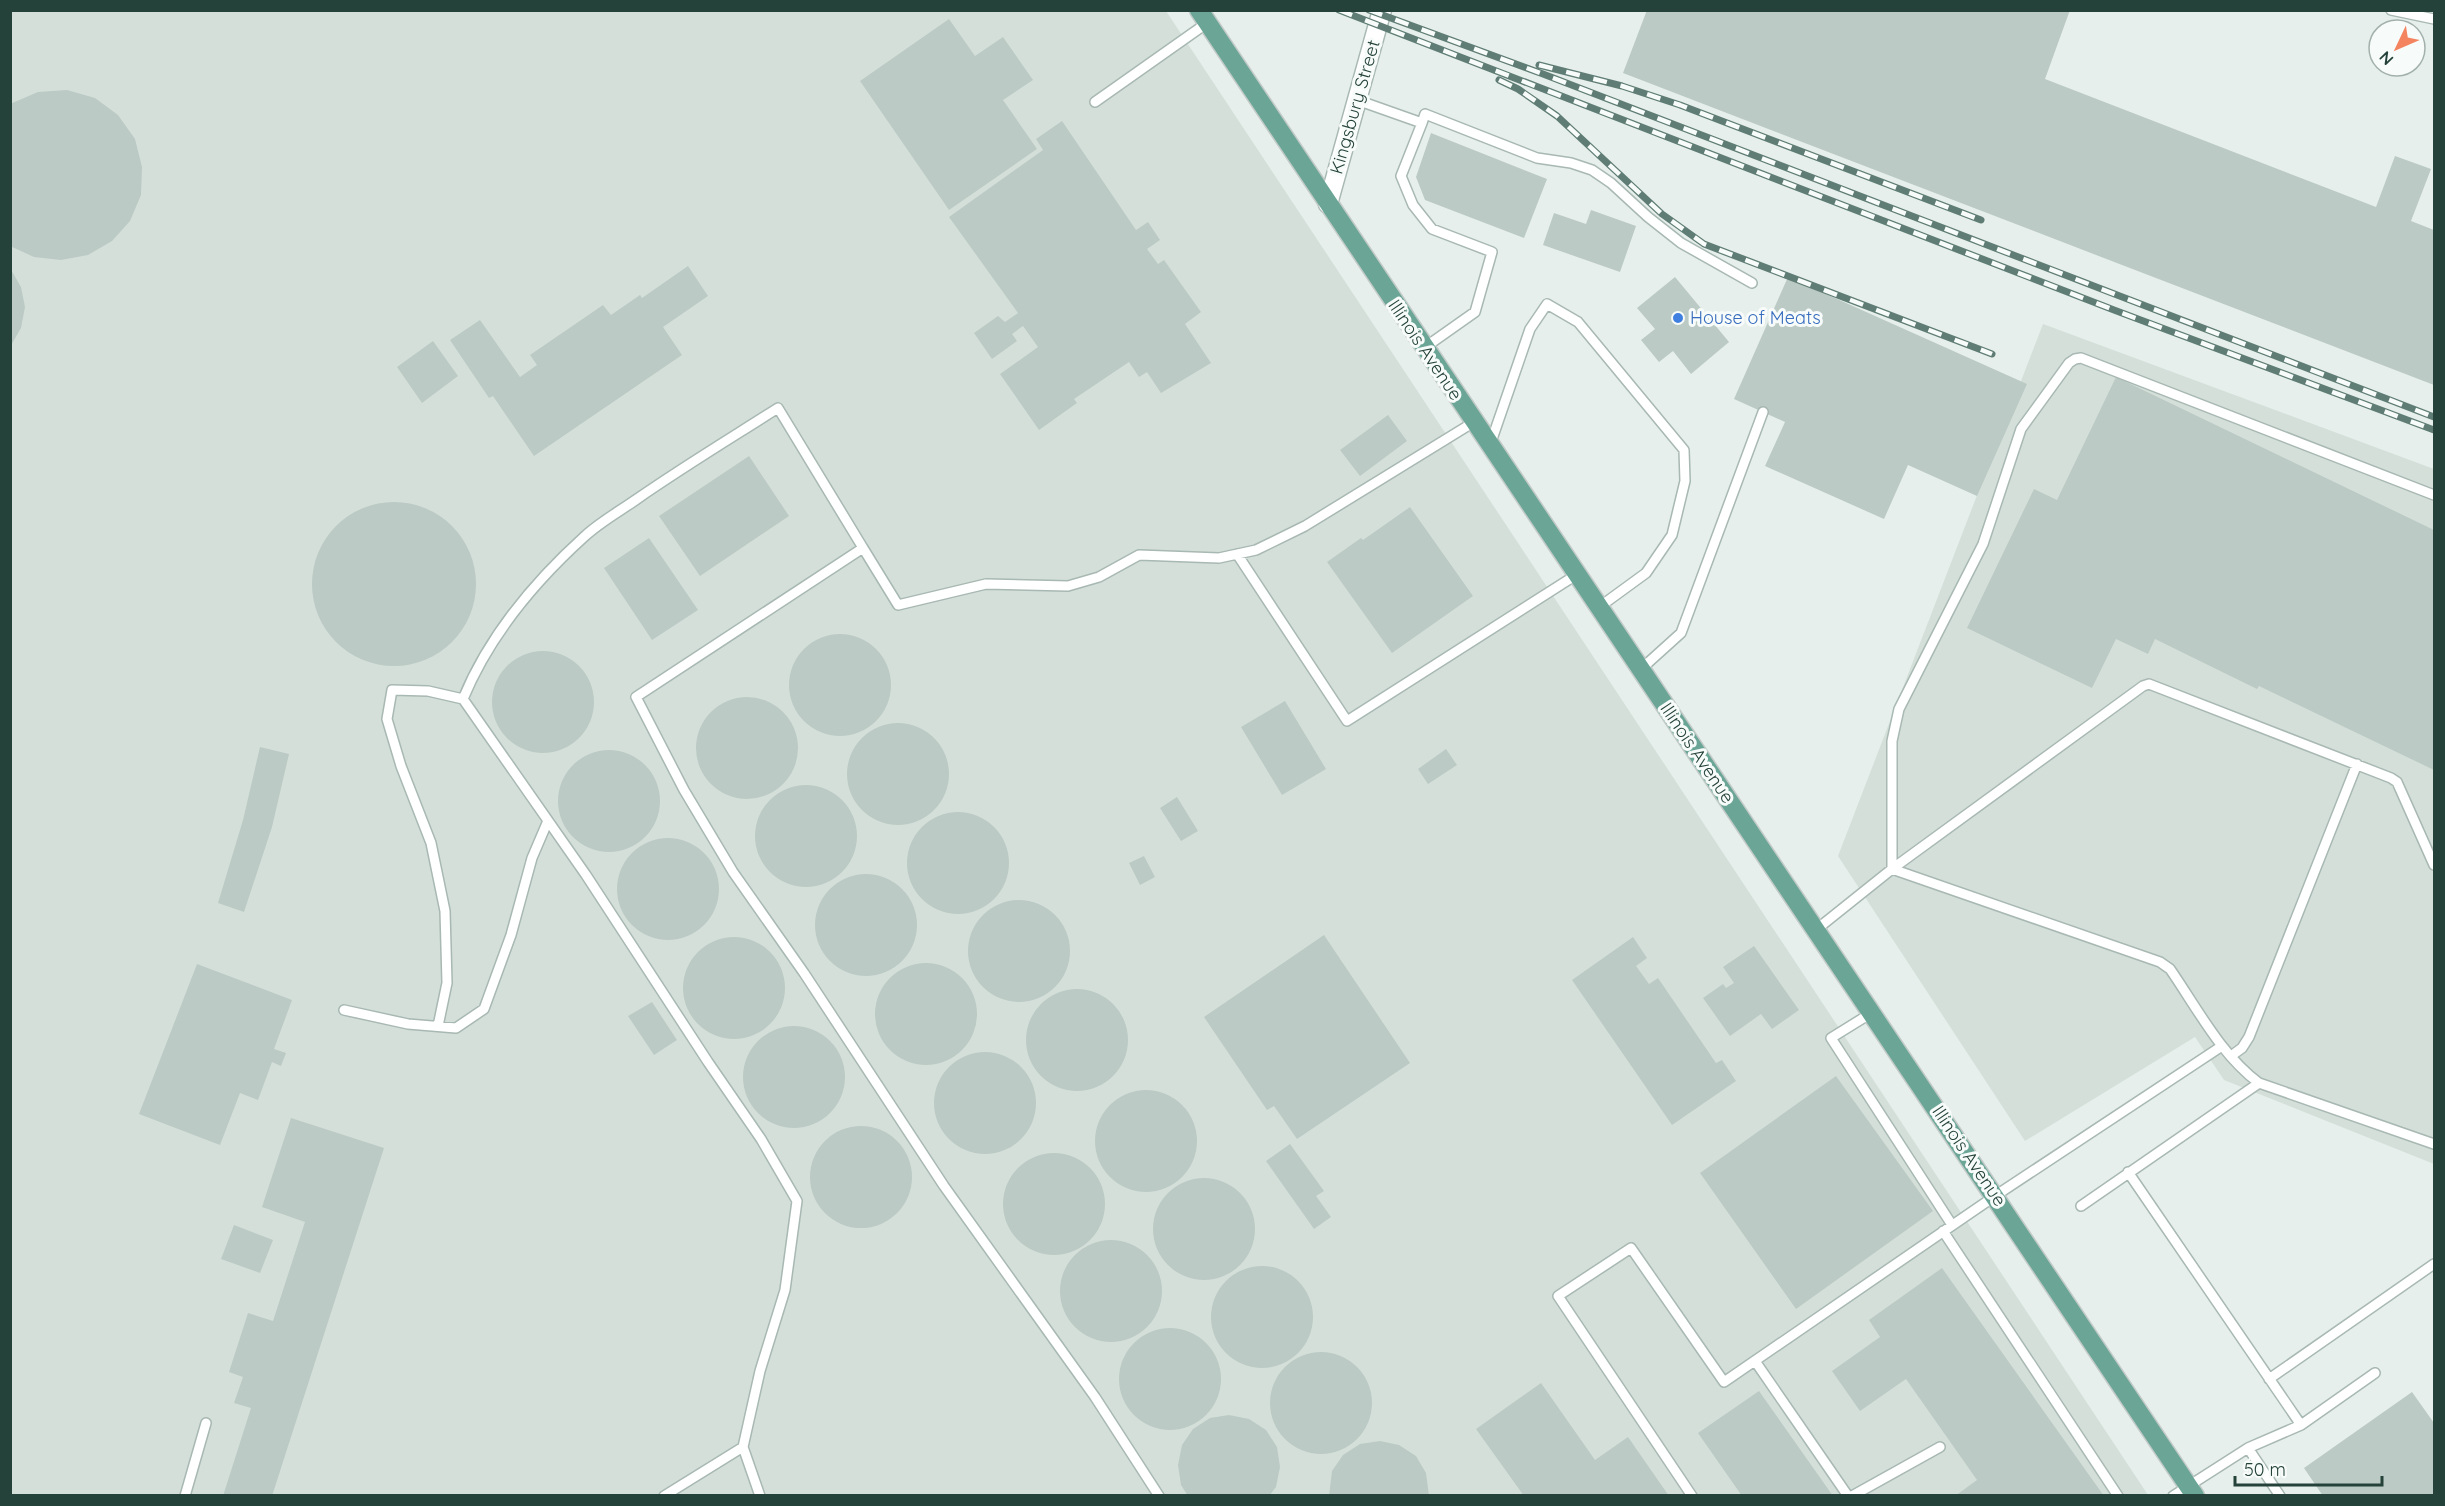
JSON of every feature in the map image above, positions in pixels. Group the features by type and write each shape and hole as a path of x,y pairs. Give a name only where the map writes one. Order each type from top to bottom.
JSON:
{"main road":[{"name":"Illinois Avenue","path":"1203,17 1598,608 1873,1012 1995,1196 2185,1492"}],"street":[{"name":"Kingsbury Street","path":"1328,204 1382,10"}],"lane":[{"path":"2391,10 2434,19"},
{"path":"1095,102 1203,17"},
{"path":"1357,100 1422,123"},
{"path":"1424,348 1474,312 1492,252 1432,229 1413,205 1401,176 1425,114 1537,158 1571,163 1592,170 1611,183 1648,218 1681,243 1752,283"},
{"path":"1490,446 1530,329 1547,304 1578,322 1684,450 1685,482 1672,535 1646,573 1598,608"},
{"path":"1892,869 1892,741 1899,709 1983,544 2021,429 2075,359 2081,358 2434,495"},
{"path":"463,699 475,670 497,632 544,577 586,535 674,474 778,408 898,605 986,584 1068,586 1099,577 1139,555 1220,558 1271,544 1305,526 1474,423"},
{"path":"1640,670 1681,633 1764,412"},
{"path":"863,548 636,697 684,790 733,872 804,973 944,1186 1095,1397 1159,1496"},
{"path":"1237,554 1347,720 1576,575"},
{"path":"1817,929 1892,869 2143,686 2149,684 2391,778 2397,782 2434,861"},
{"path":"438,1026 447,983 446,911 431,843 401,766 387,719 392,690 428,691 463,699 547,823 586,875 708,1062 762,1139 797,1201 785,1290 760,1371 743,1447 760,1496"},
{"path":"2231,1056 2242,1048 2249,1037 2357,764"},
{"path":"344,1010 408,1024 456,1028 484,1009 511,935 532,858 547,823"},
{"path":"1892,869 2160,962 2170,969 2222,1046 2248,1075 2259,1083 2434,1144"},
{"path":"1873,1012 1832,1038 1952,1225"},
{"path":"1692,1496 1558,1296 1631,1248 1724,1382 1943,1231 2222,1046"},
{"path":"2081,1206 2259,1083"},
{"path":"2128,1172 2301,1425"},
{"path":"1943,1231 2118,1496"},
{"path":"2269,1378 2434,1264"},
{"path":"1755,1361 1850,1496 1940,1447"},
{"path":"2185,1492 2248,1448 2301,1425 2375,1373"},
{"path":"184,1496 206,1423"},
{"path":"664,1496 743,1447"},
{"path":"2248,1448 2280,1496"}],"shaded area":[{"path":"10,11 1166,11 2148,1495 11,1495"},
{"path":"2043,324 2434,469 2434,1164 2224,1080 2195,1037 2025,1141 1838,856"}],"building":[{"path":"1647,10 2070,10 2045,79 2376,207 2395,156 2431,169 2411,221 2434,230 2434,385 1623,73"},
{"path":"949,19 975,56 1003,37 1033,80 1003,100 1037,149 949,210 860,81"},
{"path":"67,90 95,98 118,115 135,139 142,167 141,195 130,221 112,241 88,255 61,260 34,257 10,246 10,104 38,92"},
{"path":"1062,121 1136,230 1148,222 1160,240 1147,249 1158,264 1164,260 1201,312 1185,324 1211,363 1161,393 1147,372 1139,377 1129,362 1074,399 1077,403 1039,430 1000,374 1038,347 1023,326 1012,334 1017,341 992,359 974,333 998,316 1005,322 1018,313 949,217 1043,150 1036,139"},
{"path":"1431,133 1547,179 1524,238 1425,200 1416,177"},
{"path":"1591,210 1636,226 1620,272 1543,245 1554,213 1586,224"},
{"path":"688,266 708,296 663,327 682,355 534,456 493,396 489,398 450,340 480,320 520,377 537,365 530,355 603,305 611,315 640,295 642,298"},
{"path":"10,268 21,287 25,307 21,328 10,347"},
{"name":"House of Meats","path":"1675,277 1729,342 1691,374 1673,351 1659,362 1641,340 1655,329 1637,308"},
{"path":"1788,277 2027,384 1977,496 1908,465 1884,519 1765,466 1785,422 1734,399"},
{"path":"433,341 458,376 422,403 397,367"},
{"path":"2116,377 2434,530 2434,770 2259,686 2257,689 2155,639 2148,654 2116,639 2092,688 1967,628 2034,489 2057,500"},
{"path":"1388,415 1407,441 1360,476 1340,450"},
{"path":"749,456 789,516 700,576 659,516"},
{"path":"394,502 410,503 425,508 452,526 470,553 475,568 475,600 470,615 452,642 425,660 410,665 394,666 378,665 363,660 336,642 318,615 313,600 312,584 313,568 318,553 336,526 363,508 378,503"},
{"path":"1410,507 1473,596 1392,653 1327,562"},
{"path":"649,538 698,610 652,640 604,568"},
{"path":"840,634 859,638 876,649 887,666 891,685 887,704 876,721 859,732 840,736 821,732 804,721 793,704 789,685 793,666 804,649 821,638"},
{"path":"543,651 562,655 579,666 590,683 594,702 590,721 579,738 562,749 543,753 524,749 507,738 496,721 492,702 496,683 507,666 524,655"},
{"path":"747,697 766,701 783,712 794,729 798,748 794,767 783,784 766,795 747,799 728,795 711,784 700,767 696,748 700,729 711,712 728,701"},
{"path":"1285,701 1326,769 1282,795 1241,727"},
{"path":"898,723 917,727 934,738 945,755 949,774 945,793 934,810 917,821 898,825 879,821 862,810 851,793 847,774 851,755 862,738 879,727"},
{"path":"260,747 289,754 272,827 244,912 218,903 243,820"},
{"path":"1446,749 1457,765 1428,784 1418,769"},
{"path":"609,750 628,754 645,765 656,782 660,801 656,820 645,837 628,848 609,852 590,848 573,837 562,820 558,801 562,782 573,765 590,754"},
{"path":"806,785 825,789 842,800 853,817 857,836 853,855 842,872 825,883 806,887 787,883 770,872 759,855 755,836 759,817 770,800 787,789"},
{"path":"1177,797 1198,831 1181,841 1160,808"},
{"path":"958,812 977,816 994,827 1005,844 1009,863 1005,882 994,899 977,910 958,914 939,910 922,899 911,882 907,863 911,844 922,827 939,816"},
{"path":"668,838 687,842 704,853 715,870 719,889 715,908 704,925 687,936 668,940 649,936 632,925 621,908 617,889 621,870 632,853 649,842"},
{"path":"1144,856 1155,877 1140,885 1129,863"},
{"path":"866,874 885,878 902,889 913,906 917,925 913,944 902,961 885,972 866,976 847,972 830,961 819,944 815,925 819,906 830,889 847,878"},
{"path":"1019,900 1038,904 1055,915 1066,932 1070,951 1066,970 1055,987 1038,998 1019,1002 1000,998 983,987 972,970 968,951 972,932 983,915 1000,904"},
{"path":"1324,935 1410,1063 1297,1139 1274,1106 1267,1110 1204,1017"},
{"path":"734,937 753,941 770,952 781,969 785,988 781,1007 770,1024 753,1035 734,1039 715,1035 698,1024 687,1007 683,988 687,969 698,952 715,941"},
{"path":"1633,937 1647,958 1636,966 1649,984 1658,978 1716,1063 1722,1060 1736,1081 1672,1125 1572,980"},
{"path":"1754,946 1799,1010 1772,1029 1761,1014 1730,1036 1703,998 1723,984 1726,988 1734,983 1723,967"},
{"path":"926,963 945,967 962,978 973,995 977,1014 973,1033 962,1050 945,1061 926,1065 907,1061 890,1050 879,1033 875,1014 879,995 890,978 907,967"},
{"path":"197,964 292,1000 274,1049 286,1053 281,1066 272,1062 258,1100 240,1093 220,1145 139,1114"},
{"path":"1077,989 1096,993 1113,1004 1124,1021 1128,1040 1124,1059 1113,1076 1096,1087 1077,1091 1058,1087 1041,1076 1030,1059 1026,1040 1030,1021 1041,1004 1058,993"},
{"path":"652,1002 677,1040 654,1055 628,1016"},
{"path":"794,1026 813,1030 830,1041 841,1058 845,1077 841,1096 830,1113 813,1124 794,1128 775,1124 758,1113 747,1096 743,1077 747,1058 758,1041 775,1030"},
{"path":"985,1052 1004,1056 1021,1067 1032,1084 1036,1103 1032,1122 1021,1139 1004,1150 985,1154 966,1150 949,1139 938,1122 934,1103 938,1084 949,1067 966,1056"},
{"path":"1836,1076 1933,1211 1796,1309 1700,1173"},
{"path":"1146,1090 1165,1094 1182,1105 1193,1122 1197,1141 1193,1160 1182,1177 1165,1188 1146,1192 1127,1188 1110,1177 1099,1160 1095,1141 1099,1122 1110,1105 1127,1094"},
{"path":"291,1118 384,1148 272,1496 223,1496 251,1408 234,1403 243,1377 229,1372 248,1313 273,1321 305,1222 262,1207"},
{"path":"861,1126 880,1130 897,1141 908,1158 912,1177 908,1196 897,1213 880,1224 861,1228 842,1224 825,1213 814,1196 810,1177 814,1158 825,1141 842,1130"},
{"path":"1290,1144 1324,1191 1316,1196 1331,1217 1314,1229 1266,1161"},
{"path":"1054,1153 1073,1157 1090,1168 1101,1185 1105,1204 1101,1223 1090,1240 1073,1251 1054,1255 1035,1251 1018,1240 1007,1223 1003,1204 1007,1185 1018,1168 1035,1157"},
{"path":"1204,1178 1223,1182 1240,1193 1251,1210 1255,1229 1251,1248 1240,1265 1223,1276 1204,1280 1185,1276 1168,1265 1157,1248 1153,1229 1157,1210 1168,1193 1185,1182"},
{"path":"234,1225 273,1240 260,1273 221,1259"},
{"path":"1111,1240 1130,1244 1147,1255 1158,1272 1162,1291 1158,1310 1147,1327 1130,1338 1111,1342 1092,1338 1075,1327 1064,1310 1060,1291 1064,1272 1075,1255 1092,1244"},
{"path":"1262,1266 1281,1270 1298,1281 1309,1298 1313,1317 1309,1336 1298,1353 1281,1364 1262,1368 1243,1364 1226,1353 1215,1336 1211,1317 1215,1298 1226,1281 1243,1270"},
{"path":"1942,1268 2104,1496 1955,1496 1977,1480 1906,1379 1860,1411 1832,1371 1880,1337 1869,1320"},
{"path":"1170,1328 1189,1332 1206,1343 1217,1360 1221,1379 1217,1398 1206,1415 1189,1426 1170,1430 1151,1426 1134,1415 1123,1398 1119,1379 1123,1360 1134,1343 1151,1332"},
{"path":"1321,1352 1340,1356 1357,1367 1368,1384 1372,1403 1368,1422 1357,1439 1340,1450 1321,1454 1302,1450 1285,1439 1274,1422 1270,1403 1274,1384 1285,1367 1302,1356"},
{"path":"1541,1383 1595,1460 1628,1437 1669,1496 1524,1496 1476,1429"},
{"path":"1759,1391 1833,1496 1742,1496 1698,1433"},
{"path":"2412,1392 2434,1423 2434,1496 2323,1496 2304,1468"},
{"path":"1229,1415 1249,1419 1266,1430 1277,1447 1280,1467 1276,1487 1269,1496 1188,1496 1181,1485 1178,1465 1182,1445 1193,1429 1210,1418"},
{"path":"1380,1441 1399,1445 1416,1456 1426,1473 1429,1496 1329,1496 1332,1471 1343,1455 1360,1444"}],"railway":[{"path":"1339,10 2114,310 2434,430"},
{"path":"1369,10 1543,74 2434,417"},
{"path":"1539,65 1622,86 1680,105 1981,220"},
{"path":"1499,80 1518,89 1557,116 1662,214 1704,244 1992,354"}],"place":[{"name":"House of Meats","path":"1678,318"}]}
